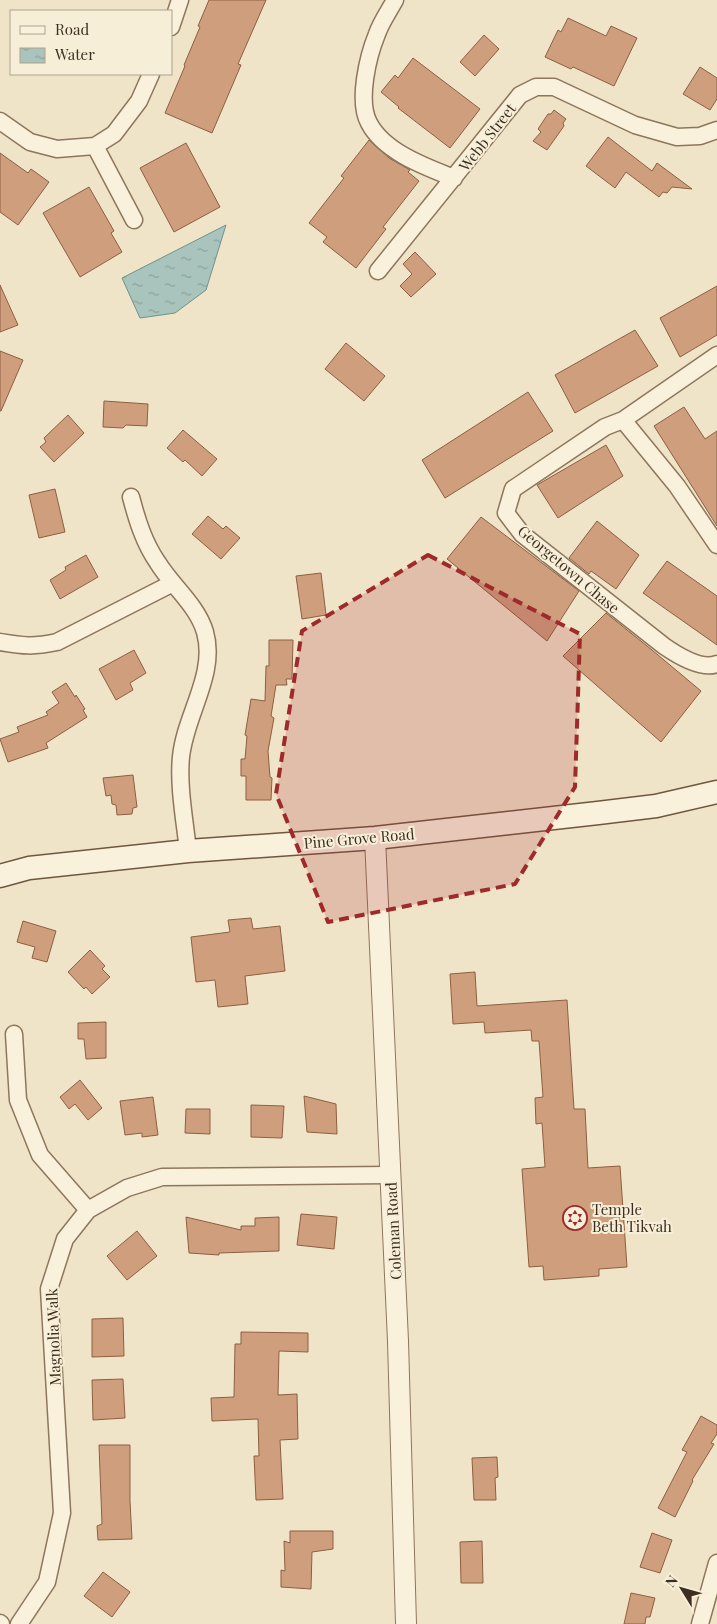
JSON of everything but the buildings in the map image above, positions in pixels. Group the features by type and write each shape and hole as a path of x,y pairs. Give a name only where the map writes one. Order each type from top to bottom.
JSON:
{"main road":[{"name":"Pine Grove Road","path":"0,876 29,868 188,852 375,838 617,811 656,806 717,792"}],"street":[{"path":"172,23 180,0"},
{"path":"394,0 377,33 367,62 364,93 367,117 377,135 395,149 415,162 454,178"},
{"path":"0,121 30,142 56,149 96,146 114,134 139,102 151,75"},
{"name":"Webb Street","path":"378,271 520,95 536,87 554,87 635,125 677,137 700,136 717,130"},
{"path":"96,146 134,220"},
{"name":"Georgetown Chase","path":"717,355 623,420 605,428 512,489 506,513 522,534 664,646 687,660 712,666 717,664"},
{"path":"623,420 677,486 717,545"},
{"path":"131,496 137,520 146,542 158,563 198,615 205,631 208,647 206,672 185,737 181,757 188,852"},
{"path":"0,642 24,647 41,646 57,642 173,583"},
{"name":"Coleman Road","path":"375,838 398,1350 406,1624"},
{"path":"14,1034 18,1100 40,1155 88,1210"},
{"name":"Magnolia Walk","path":"19,1624 47,1582 62,1513 49,1289 64,1239 88,1210 127,1188 162,1177 390,1175"},
{"path":"700,1624 717,1563"}],"highlighted area":[{"path":"428,555 580,634 575,787 515,884 328,922 276,794 302,631"}],"water":[{"path":"226,225 206,290 175,313 140,318 122,278"}],"place":[{"name":"Temple Beth Tikvah","path":"575,1218"}]}
